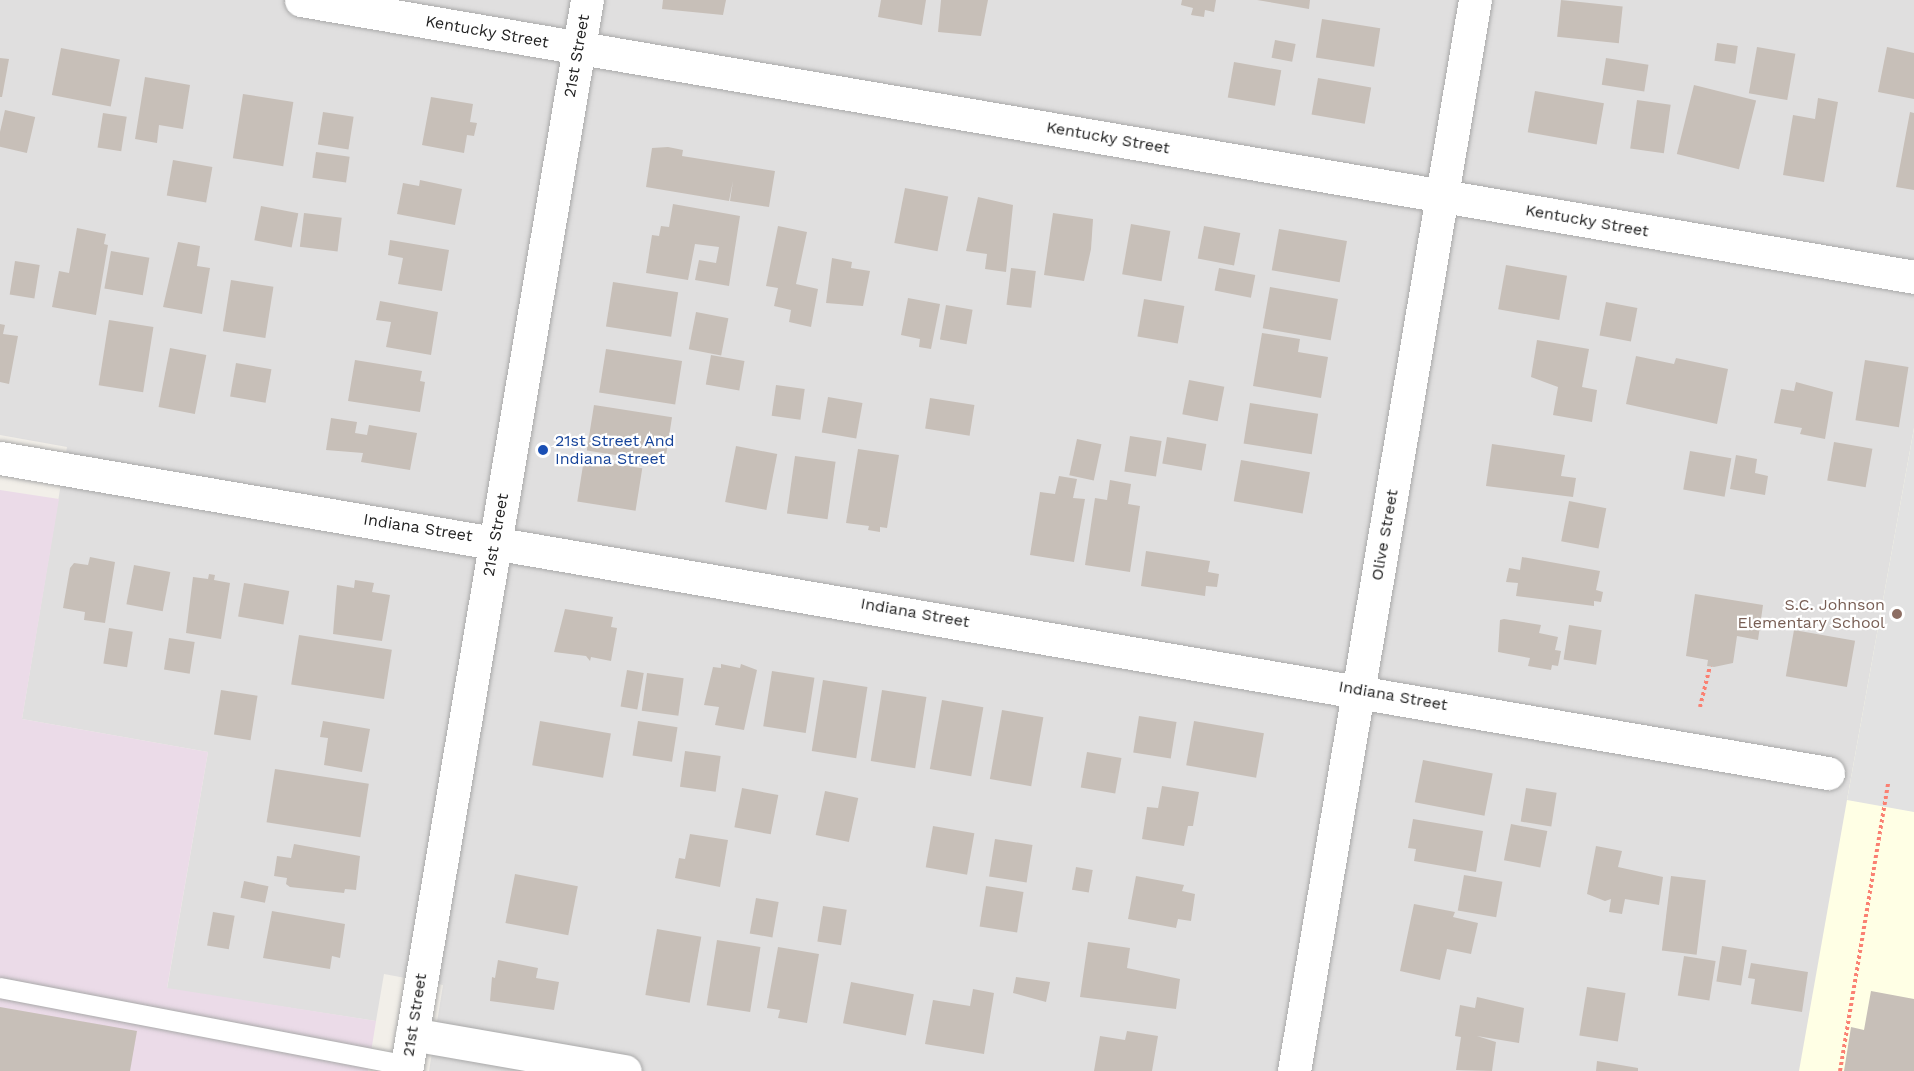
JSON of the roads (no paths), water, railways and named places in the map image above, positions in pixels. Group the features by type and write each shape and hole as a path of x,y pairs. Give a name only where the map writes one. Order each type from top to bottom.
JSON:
{"street":[{"name":"Kentucky Street","path":"301,0 1914,277"},
{"name":"21st Street","path":"407,1069 587,0"},
{"name":"Olive Street","path":"1294,1071 1475,0"},
{"name":"Indiana Street","path":"0,458 495,541 1828,772"},
{"path":"412,1034 626,1071"}],"lane":[{"path":"0,988 407,1069"}],"place":[{"name":"21st Street And Indiana Street","path":"543,450"},
{"name":"S.C. Johnson Elementary School","path":"1897,614"}]}
